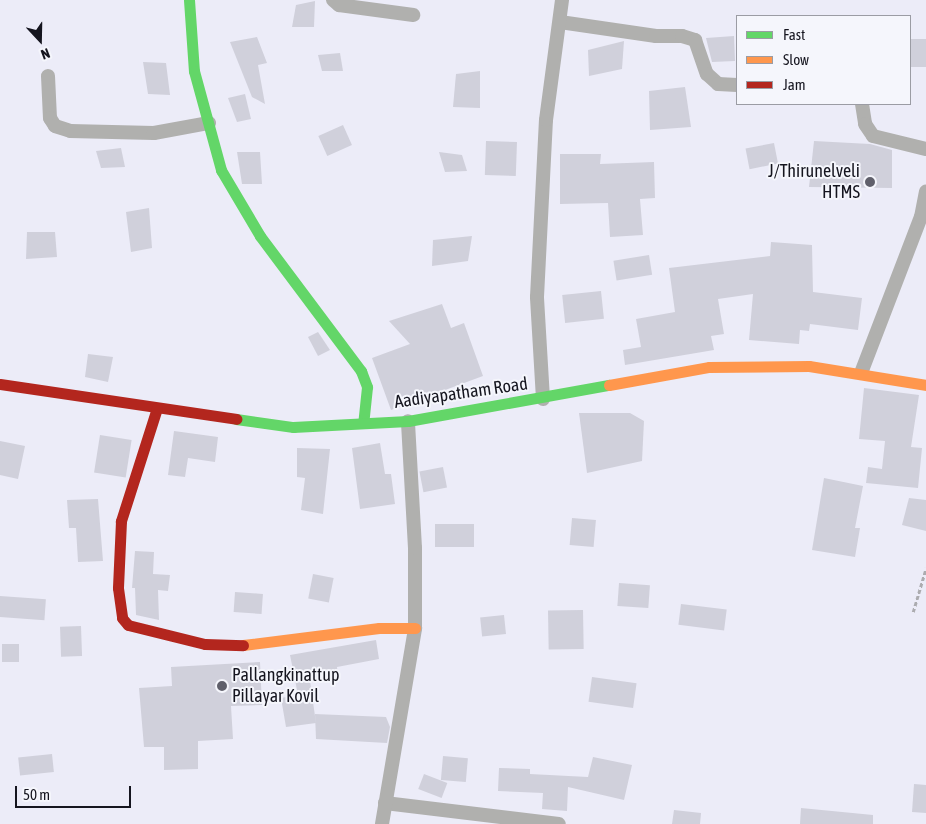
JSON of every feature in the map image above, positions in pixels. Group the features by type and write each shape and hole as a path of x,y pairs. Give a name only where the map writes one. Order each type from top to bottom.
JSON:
{"street":[{"path":"189,0 194,71 221,170 260,236 361,371 367,387 362,423"},
{"path":"333,0 339,5 413,15"},
{"path":"543,399 537,297 546,120 562,0"},
{"path":"560,22 656,36 682,36 695,40 707,74 718,84 736,85"},
{"path":"48,76 50,118 55,126 70,131 154,133 209,123"},
{"path":"862,105 865,124 874,136 926,149"},
{"path":"862,374 921,217 926,191"},
{"name":"Aadiyapatham Road","path":"0,384 293,427 408,421 543,399 709,367 809,366 926,385"},
{"path":"157,408 120,521 118,588 122,618 128,625 205,644 239,646 379,628 415,628"},
{"path":"382,824 415,628 415,548 408,421"},
{"path":"385,803 559,824"}],"path":[{"path":"913,612 926,568"}],"building":[{"path":"315,1 314,27 292,27 296,5"},
{"path":"734,36 735,61 712,62 706,38"},
{"path":"257,37 267,63 258,65 265,104 252,97 230,42"},
{"path":"911,39 926,39 926,67 911,67"},
{"path":"624,41 622,69 589,76 588,50"},
{"path":"340,53 343,71 322,71 318,55"},
{"path":"143,62 166,63 170,95 148,94"},
{"path":"480,71 480,108 453,107 456,74"},
{"path":"685,87 691,127 650,130 649,91"},
{"path":"245,94 251,119 237,122 228,98"},
{"path":"343,125 352,145 327,156 318,136"},
{"path":"486,141 517,142 516,176 485,175"},
{"path":"814,141 870,144 892,150 892,188 809,187"},
{"path":"774,143 778,164 750,169 746,149"},
{"path":"121,148 125,167 101,168 96,151"},
{"path":"237,152 260,152 262,184 242,184"},
{"path":"439,152 462,155 467,171 445,172"},
{"path":"560,154 601,154 600,164 654,162 655,198 640,199 643,235 610,237 608,203 560,204"},
{"path":"149,208 152,248 131,252 126,212"},
{"path":"27,232 55,232 57,257 26,259"},
{"path":"472,236 468,261 432,266 433,240"},
{"path":"771,242 812,245 813,292 862,298 858,330 810,324 809,331 800,330 799,344 749,340 753,294 718,299 724,334 711,336 714,350 625,365 623,350 641,347 636,319 675,312 669,268 770,256"},
{"path":"649,255 652,275 617,280 613,261"},
{"path":"601,291 604,319 565,323 562,295"},
{"path":"442,304 451,328 464,323 483,376 391,410 372,358 410,344 389,321"},
{"path":"318,332 330,350 318,356 308,337"},
{"path":"88,354 113,357 108,382 85,377"},
{"path":"864,388 919,395 911,447 922,448 918,488 866,483 868,467 882,469 885,441 859,439"},
{"path":"579,413 630,413 644,421 642,461 587,473"},
{"path":"174,431 218,437 215,462 188,458 185,477 168,475"},
{"path":"100,435 132,440 126,478 94,473"},
{"path":"0,441 25,446 18,479 0,475"},
{"path":"380,443 385,474 391,474 395,504 360,509 352,448"},
{"path":"297,448 330,449 323,514 301,510 305,478 297,477"},
{"path":"443,467 447,488 423,492 419,472"},
{"path":"824,478 863,486 855,528 860,528 855,557 812,550"},
{"path":"909,498 926,500 926,531 902,525"},
{"path":"98,499 103,561 78,562 76,528 69,528 67,500"},
{"path":"572,518 596,520 594,547 570,545"},
{"path":"435,524 474,524 474,547 435,547"},
{"path":"135,551 154,552 153,574 170,575 168,591 158,590 159,620 136,615 135,588 132,588"},
{"path":"313,574 334,578 329,603 308,599"},
{"path":"619,583 650,585 648,608 617,606"},
{"path":"235,592 263,594 262,614 234,612"},
{"path":"0,596 46,599 44,620 0,617"},
{"path":"681,604 727,610 724,630 678,625"},
{"path":"583,610 584,649 549,650 548,611"},
{"path":"504,615 506,634 482,636 480,618"},
{"path":"81,626 82,656 61,657 60,627"},
{"path":"376,640 379,659 337,667 338,675 310,681 316,723 286,727 281,698 298,695 290,655"},
{"path":"2,644 19,644 19,662 2,662"},
{"path":"260,662 262,705 231,706 233,739 198,741 198,769 164,770 164,747 144,747 139,688 172,686 171,667"},
{"path":"592,677 637,683 633,708 589,702"},
{"path":"315,714 386,717 390,727 387,743 316,739"},
{"path":"52,754 54,772 20,775 18,758"},
{"path":"443,756 468,758 466,782 441,780"},
{"path":"593,757 632,765 624,800 568,787 567,811 542,809 543,793 498,791 499,768 530,769 530,774 588,777"},
{"path":"424,774 447,783 442,798 418,789"},
{"path":"914,784 926,785 926,813 912,812"},
{"path":"801,808 873,815 873,824 800,824"},
{"path":"674,810 701,813 700,824 672,824"}],"traffic: fast":[{"path":"189,0 194,71 221,170 260,236 361,371 367,387 363,423"},
{"path":"236,419 293,427 408,421 609,385"}],"traffic: slow":[{"path":"609,385 709,367 809,366 926,385"},
{"path":"243,645 379,628 415,628"}],"traffic: jam":[{"path":"0,384 236,419"},
{"path":"157,408 121,521 118,588 122,618 128,625 205,644 243,645"}],"place":[{"name":"J/Thirunelveli HTMS","path":"870,182"},
{"name":"Pallangkinattup Pillayar Kovil","path":"222,686"}]}
